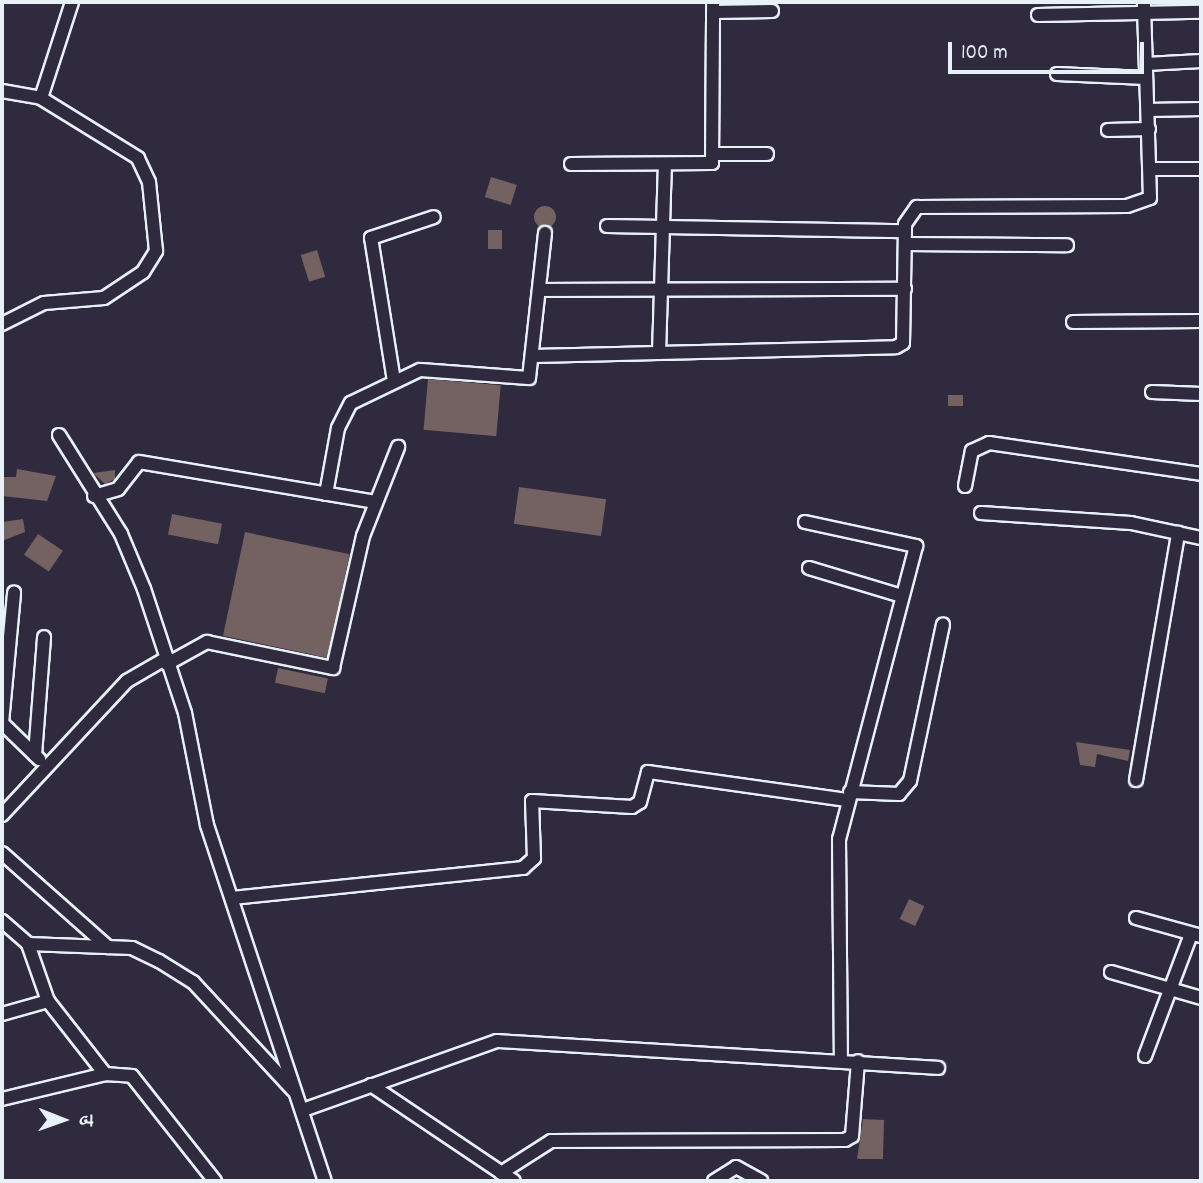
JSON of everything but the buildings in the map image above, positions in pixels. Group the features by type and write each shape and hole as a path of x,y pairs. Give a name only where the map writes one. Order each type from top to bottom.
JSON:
{"street":[{"path":"41,98 72,2"},
{"path":"571,164 706,167 715,154 713,7 772,10"},
{"path":"1038,15 1143,8 1201,12"},
{"path":"534,356 896,347 903,343 905,238 908,213 918,207 1140,204 1150,198 1143,8"},
{"path":"1146,64 1201,61"},
{"path":"1057,74 1146,78"},
{"path":"2,91 41,98 138,158 149,182 156,251 143,272 104,298 44,303 2,324"},
{"path":"1148,110 1201,109"},
{"path":"1108,130 1149,129"},
{"path":"715,154 767,154"},
{"path":"659,354 665,166"},
{"path":"1151,169 1201,169"},
{"path":"394,380 371,238 434,217"},
{"path":"607,226 1067,245"},
{"path":"326,494 343,412 394,380 434,368 529,378 534,356 545,233"},
{"path":"540,290 905,289"},
{"path":"1073,322 1201,321"},
{"path":"1152,391 1201,394"},
{"path":"58,435 94,496 121,534 166,662 232,898 325,1181"},
{"path":"965,486 972,451 989,443 1201,474"},
{"path":"3,811 127,681 207,642 333,668 376,502 398,447"},
{"path":"94,496 118,489 139,462 376,502"},
{"path":"982,513 1131,523 1201,538"},
{"path":"805,522 913,541 902,596 849,796 838,854 841,1060"},
{"path":"1136,780 1178,533"},
{"path":"809,568 902,596"},
{"path":"14,593 2,723 44,766"},
{"path":"232,898 523,868 534,858 532,801 632,807 640,802 649,772 849,796 899,794 910,781 943,624"},
{"path":"35,755 44,637"},
{"path":"2,853 108,947"},
{"path":"1136,918 1196,935 1172,986 1145,1056"},
{"path":"2,922 28,944 48,1001 104,1074"},
{"path":"28,944 132,948 193,982 298,1095"},
{"path":"1111,972 1172,986 1201,998"},
{"path":"2,1014 48,1001"},
{"path":"303,1110 497,1041 938,1068"},
{"path":"501,1173 541,1146 562,1140 845,1140 852,1136 858,1061"},
{"path":"2,1099 104,1074 132,1076 215,1181"},
{"path":"371,1085 514,1181"},
{"path":"714,1181 737,1167 761,1181"}]}
